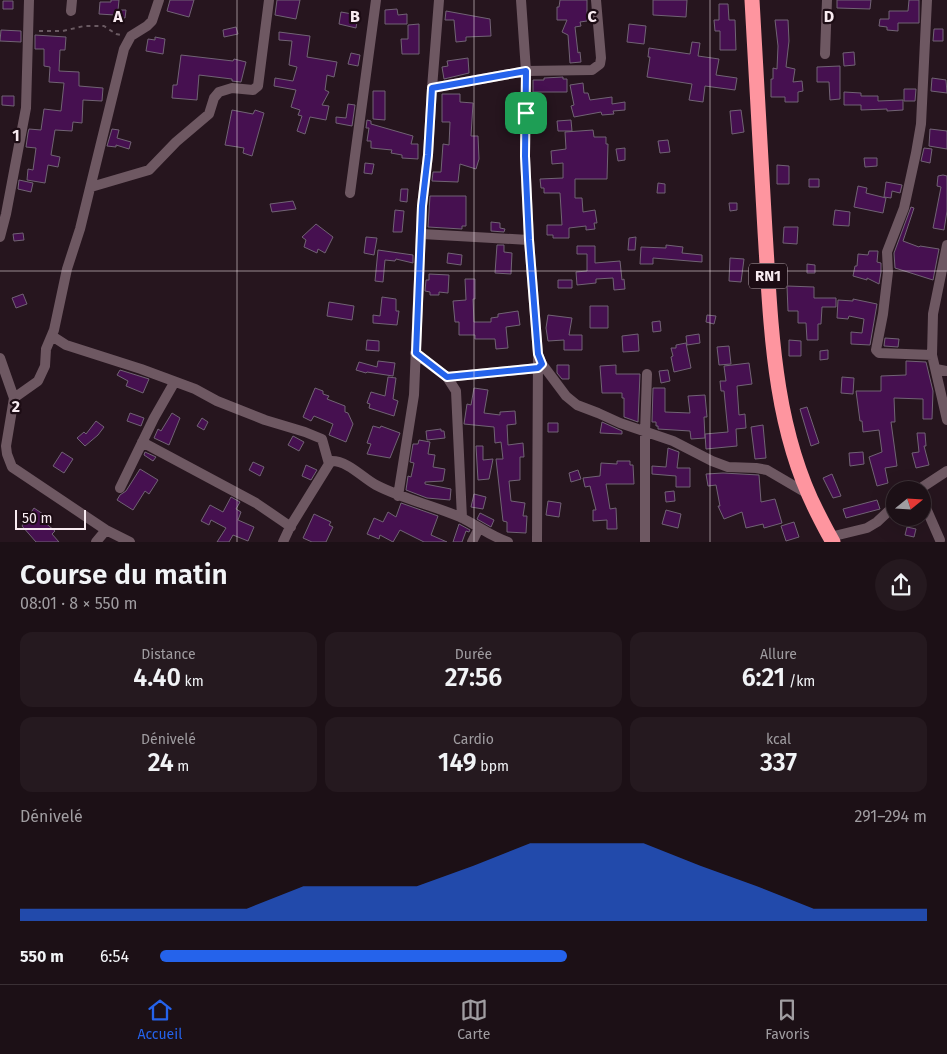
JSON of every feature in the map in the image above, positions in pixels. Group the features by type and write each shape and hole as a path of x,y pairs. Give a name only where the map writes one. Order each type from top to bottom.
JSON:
{"highway":[{"name":"RN1","path":"752,0 771,330 781,403 790,444 808,494 831,539"}],"street":[{"path":"0,237 26,108 29,0"},
{"path":"71,11 72,0"},
{"path":"14,398 40,378 45,366 46,349 52,336 67,269 80,229 121,63 131,36 152,21 159,0"},
{"path":"91,186 149,170 176,142 209,114 214,98 219,92 232,88 256,89 258,86 269,0"},
{"path":"350,193 376,0"},
{"path":"398,496 411,424 415,379 422,206 428,155 439,0"},
{"path":"521,0 526,71 525,156 529,240 539,362 537,542"},
{"path":"432,88 526,71 592,70 600,64 601,58 596,0"},
{"path":"825,54 827,0"},
{"path":"927,0 921,124 904,208 887,252 888,272 876,350 877,353 882,354 932,355"},
{"path":"422,234 529,240"},
{"path":"947,244 933,314 932,355 947,420"},
{"path":"52,336 66,345 141,369 174,383 195,389 217,401 266,420 322,439 329,464"},
{"path":"416,353 447,377 456,391 462,518"},
{"path":"0,358 14,398 3,448 12,467"},
{"path":"539,362 572,402 645,433 673,442 712,461 728,466 766,470 808,494"},
{"path":"447,377 539,362"},
{"path":"936,369 947,371"},
{"path":"645,542 647,374"},
{"path":"120,488 174,383"},
{"path":"142,442 256,503 291,527"},
{"path":"0,459 106,530 130,542"},
{"path":"282,542 332,461 340,462 398,496 462,518 495,538 508,542"},
{"path":"931,481 947,471"},
{"path":"831,539 867,528 886,514"},
{"path":"931,520 940,540"},
{"path":"472,542 480,528"},
{"path":"96,542 106,530"}],"path":[{"path":"29,31 63,31 84,26 104,26 116,34 131,36"}],"building":[{"path":"111,0 119,0 118,10 126,10 125,18 99,14 100,2 111,2"},
{"path":"170,0 194,0 189,17 167,11"},
{"path":"277,0 300,0 296,19 275,15"},
{"path":"560,0 587,0 587,21 580,22 581,26 575,27 581,62 570,63 568,35 562,32 567,20 557,20 557,7 559,7"},
{"path":"653,0 687,0 686,17 653,15"},
{"path":"837,0 871,0 870,9 837,8"},
{"path":"909,0 919,0 919,23 898,23 898,31 887,30 887,27 879,26 880,19 889,19 889,11 908,11"},
{"path":"3,1 13,1 13,9 3,9"},
{"path":"719,4 728,4 729,20 735,20 736,50 720,50 720,31 715,31 714,20 719,20"},
{"path":"397,9 398,15 407,14 407,24 385,24 385,10"},
{"path":"446,11 490,19 491,36 466,37 466,41 456,42 454,20 445,20"},
{"path":"341,12 358,15 356,28 339,24"},
{"path":"775,20 788,20 789,41 786,67 795,69 793,82 802,81 803,91 798,92 798,102 785,102 785,97 771,97 773,68 777,69 778,46"},
{"path":"419,24 419,54 402,54 401,39 408,39 408,25"},
{"path":"629,24 646,26 644,44 627,42"},
{"path":"236,27 238,34 224,37 223,30"},
{"path":"934,29 943,29 943,41 933,41"},
{"path":"1,30 21,31 21,42 0,41"},
{"path":"279,32 310,36 307,57 337,62 334,77 327,75 325,90 329,92 322,105 329,106 326,120 310,117 305,134 297,131 302,116 298,115 300,110 291,107 296,90 274,86 275,78 293,81 297,67 289,65 292,41 279,40"},
{"path":"35,35 66,37 65,50 60,50 59,71 79,72 79,86 103,88 102,101 83,100 82,123 73,122 72,131 55,130 51,155 60,157 58,167 48,165 45,183 27,180 28,169 33,170 36,148 26,147 28,133 29,129 41,130 44,109 61,111 64,83 49,82 50,67 44,66 44,49 35,49"},
{"path":"155,37 165,39 163,54 146,51 148,39 155,40"},
{"path":"692,42 700,43 698,56 719,59 716,75 737,78 735,90 705,86 703,102 689,100 692,84 647,77 650,57 648,57 649,48 690,54"},
{"path":"854,52 855,65 844,66 843,53"},
{"path":"351,53 360,55 358,66 348,64"},
{"path":"181,55 233,61 234,59 246,62 241,82 199,75 197,100 172,98 173,85 177,85"},
{"path":"468,58 469,73 444,79 442,67 448,66 447,61"},
{"path":"840,66 840,99 830,100 829,82 817,82 817,67"},
{"path":"563,77 563,79 567,79 567,92 533,92 533,80"},
{"path":"932,78 946,80 947,93 931,91"},
{"path":"583,83 584,93 588,93 590,100 612,97 612,104 625,102 625,110 613,111 614,114 602,115 601,112 574,117 571,106 574,105 570,85"},
{"path":"904,89 916,89 915,101 904,101"},
{"path":"373,91 385,91 385,120 373,119"},
{"path":"844,92 861,93 861,96 878,96 878,101 903,100 903,110 861,110 861,105 844,105"},
{"path":"442,94 460,94 460,102 473,103 471,136 478,136 479,159 476,169 460,164 458,182 432,181 433,172 441,172 443,144 449,145 450,122 442,122"},
{"path":"2,96 14,96 14,106 2,105"},
{"path":"348,104 355,105 352,126 336,123 336,117 346,118"},
{"path":"232,110 253,114 255,110 264,113 252,156 243,153 244,148 225,145"},
{"path":"741,110 744,132 732,134 730,111"},
{"path":"367,120 371,121 371,124 413,136 411,144 418,144 418,159 402,158 402,155 391,153 392,150 371,148 371,141 367,141 369,128 366,128"},
{"path":"571,120 572,131 558,131 557,121"},
{"path":"112,129 119,130 117,138 131,142 129,149 116,145 116,147 107,146"},
{"path":"930,129 947,131 947,149 929,146"},
{"path":"593,130 594,137 606,137 606,144 608,144 607,179 575,179 575,198 582,198 583,212 595,210 597,223 594,223 595,229 586,230 586,226 569,228 569,238 553,238 553,235 547,235 547,225 562,225 560,193 544,193 544,188 541,188 540,179 563,178 563,163 552,164 551,151 566,149 565,132"},
{"path":"668,140 670,152 660,153 658,141"},
{"path":"625,148 625,160 618,161 616,149"},
{"path":"924,148 932,149 930,163 921,161"},
{"path":"864,158 877,158 877,166 865,167"},
{"path":"365,163 374,164 372,174 364,173"},
{"path":"777,165 789,166 789,184 777,184"},
{"path":"938,176 947,176 947,211 944,230 933,228 941,187 937,186"},
{"path":"809,179 819,179 819,187 809,187"},
{"path":"19,180 33,183 31,192 18,189"},
{"path":"886,182 902,185 900,193 892,191 891,198 884,197"},
{"path":"658,183 665,184 665,193 657,193"},
{"path":"858,186 867,188 866,193 886,198 883,213 854,207"},
{"path":"401,189 408,189 407,202 400,201"},
{"path":"430,196 466,196 466,226 462,226 462,229 428,227"},
{"path":"293,201 296,209 272,212 270,204"},
{"path":"729,203 737,203 737,210 730,211"},
{"path":"911,207 914,208 903,241 919,247 939,249 933,280 895,268 894,253"},
{"path":"395,210 404,211 402,232 393,232"},
{"path":"835,210 850,212 849,226 833,225"},
{"path":"491,222 500,223 500,228 505,229 504,232 491,231"},
{"path":"316,224 333,237 325,253 318,249 317,253 304,247 306,240 302,237"},
{"path":"784,227 798,227 797,244 783,243"},
{"path":"23,233 24,240 14,241 13,234"},
{"path":"366,237 377,238 374,255 364,253"},
{"path":"636,237 635,250 628,250 629,238"},
{"path":"497,245 504,245 504,252 512,253 511,274 495,273"},
{"path":"666,245 683,247 682,253 702,255 702,262 653,258 653,264 640,264 641,247 666,248"},
{"path":"577,246 595,246 595,263 620,261 625,289 614,290 613,278 596,279 596,283 577,285 576,272 587,271 587,254 577,254"},
{"path":"378,250 413,255 413,263 396,259 395,261 385,260 383,282 375,281"},
{"path":"869,251 878,251 877,262 881,263 879,284 867,278 867,280 853,276 855,266 857,266 858,254 868,255"},
{"path":"448,253 462,255 461,265 447,263"},
{"path":"730,258 744,259 741,282 729,281"},
{"path":"807,264 815,265 815,273 807,273"},
{"path":"429,274 449,275 448,293 439,292 439,295 430,295 430,292 425,291 426,280 429,280"},
{"path":"465,279 475,279 475,299 473,299 474,322 491,322 491,318 498,317 498,314 518,311 520,325 506,327 508,348 496,349 495,339 475,339 475,335 459,335 459,322 455,322 453,301 466,300"},
{"path":"558,280 572,280 572,288 558,288"},
{"path":"787,286 814,287 814,298 836,298 836,307 822,307 821,324 818,324 818,340 807,340 806,323 798,323 798,311 788,311"},
{"path":"23,294 27,304 16,308 12,298"},
{"path":"382,297 396,299 396,311 399,311 397,325 373,323 373,315 380,316"},
{"path":"853,299 877,304 870,345 851,344 851,332 862,333 864,319 849,316 848,319 837,318 838,300 853,301"},
{"path":"329,302 354,306 352,320 327,316"},
{"path":"590,306 608,306 608,328 590,328"},
{"path":"548,315 572,318 569,335 582,335 582,350 564,350 564,340 548,341 546,328"},
{"path":"707,315 716,316 714,324 706,322"},
{"path":"660,321 661,331 653,332 652,322"},
{"path":"638,334 639,351 623,352 622,336"},
{"path":"699,334 700,343 687,345 686,336"},
{"path":"885,338 899,339 898,347 884,346"},
{"path":"367,340 379,341 379,351 366,350"},
{"path":"789,340 801,341 801,356 789,356"},
{"path":"686,343 691,368 674,372 671,348 676,348 676,345"},
{"path":"729,346 731,364 719,365 717,347"},
{"path":"828,350 828,359 820,360 820,351"},
{"path":"378,361 395,363 393,376 356,370 359,362 377,367"},
{"path":"906,361 926,362 933,391 932,419 923,419 923,399 894,398 895,422 891,422 897,466 885,468 888,481 886,484 877,486 869,457 882,452 879,430 863,432 856,391 881,391 881,376 906,375"},
{"path":"749,363 752,384 737,386 739,415 745,414 746,428 736,429 737,446 706,449 705,434 728,432 724,391 721,391 720,381 726,381 724,366"},
{"path":"557,365 569,365 569,379 562,379 557,373"},
{"path":"616,365 616,374 640,374 638,422 624,417 624,398 622,398 622,393 602,393 600,366"},
{"path":"120,370 149,379 143,393 126,386 128,381 117,375"},
{"path":"668,370 670,381 661,383 659,371"},
{"path":"388,377 396,378 393,399 398,401 394,416 369,408 370,404 367,403 371,392 385,396"},
{"path":"842,377 854,378 853,394 841,393"},
{"path":"315,388 329,396 327,399 345,406 345,412 348,413 353,424 346,442 329,435 333,424 314,416 311,421 303,417"},
{"path":"474,388 488,390 484,413 500,415 500,412 515,411 516,424 507,425 508,445 523,443 524,457 520,457 520,480 509,481 511,501 525,503 523,516 527,516 526,533 507,532 507,522 503,521 496,459 503,459 501,442 495,443 494,427 464,424 467,404 471,405"},
{"path":"653,388 665,388 665,412 690,413 688,396 705,395 707,417 704,417 705,438 691,439 690,431 658,429 656,422 652,422"},
{"path":"807,407 819,443 811,446 800,409"},
{"path":"130,413 144,418 141,426 127,421"},
{"path":"172,413 180,418 169,445 154,438 158,429 161,431"},
{"path":"202,418 208,422 204,430 197,426"},
{"path":"96,421 104,427 85,446 77,438 84,432 86,434"},
{"path":"602,422 622,431 622,434 600,433"},
{"path":"548,423 558,423 558,432 548,432"},
{"path":"763,425 766,458 755,459 751,427"},
{"path":"373,426 380,428 381,426 400,433 390,458 367,454 371,444 367,443"},
{"path":"441,429 441,431 444,431 445,438 427,440 426,431"},
{"path":"917,433 925,433 926,446 924,446 929,465 916,468 912,453 919,452"},
{"path":"293,436 304,442 299,451 288,445"},
{"path":"419,440 430,442 428,454 435,455 433,467 445,469 443,481 425,482 425,484 451,489 450,500 427,498 406,490 408,476 411,477 414,463 410,462 413,444 418,444"},
{"path":"476,446 483,446 483,460 493,459 489,479 478,480"},
{"path":"668,448 679,452 677,468 690,468 690,487 676,487 676,476 652,474 652,466 666,467"},
{"path":"62,452 73,459 64,473 53,466"},
{"path":"145,452 156,457 153,461 144,455"},
{"path":"863,452 864,464 850,466 849,453"},
{"path":"617,461 630,461 630,465 633,465 634,484 606,484 610,509 616,508 617,529 607,529 607,520 593,521 593,510 596,510 590,486 585,487 583,478 600,476 601,463 617,464"},
{"path":"253,462 264,467 260,476 249,470"},
{"path":"306,465 317,470 311,480 302,476"},
{"path":"140,469 158,480 149,494 145,491 133,510 117,500 126,491"},
{"path":"578,470 581,479 571,482 569,473"},
{"path":"706,474 759,475 761,502 775,499 782,523 764,528 763,524 746,528 742,512 724,519 718,506 720,506 716,485 708,486"},
{"path":"832,474 841,496 833,498 823,478"},
{"path":"674,491 675,501 666,502 665,492"},
{"path":"474,494 486,497 483,509 471,507"},
{"path":"231,497 240,502 236,509 241,512 238,520 254,527 248,541 233,535 229,542 217,542 226,528 211,520 209,525 201,521 210,505 223,512"},
{"path":"877,500 880,509 846,518 843,509"},
{"path":"548,501 561,503 559,517 546,515"},
{"path":"401,503 438,516 431,535 447,542 424,542 400,530 393,542 380,535 379,539 367,534 374,518 383,522 388,512 396,517"},
{"path":"34,508 46,516 43,521 55,531 52,534 59,542 36,542 22,526"},
{"path":"666,510 681,514 678,528 662,524"},
{"path":"480,513 494,520 491,527 477,519"},
{"path":"314,514 331,522 329,525 333,527 326,542 312,542 303,538"},
{"path":"794,522 799,537 786,541 781,526"},
{"path":"459,524 470,530 469,532 466,531 462,542 453,542"},
{"path":"907,527 916,529 914,537 905,535"}],"route":[{"path":"526,71 526,113 525,156 529,240 538,354 542,364 538,368 447,377 416,353 422,206 428,155 432,88 526,71"}]}
